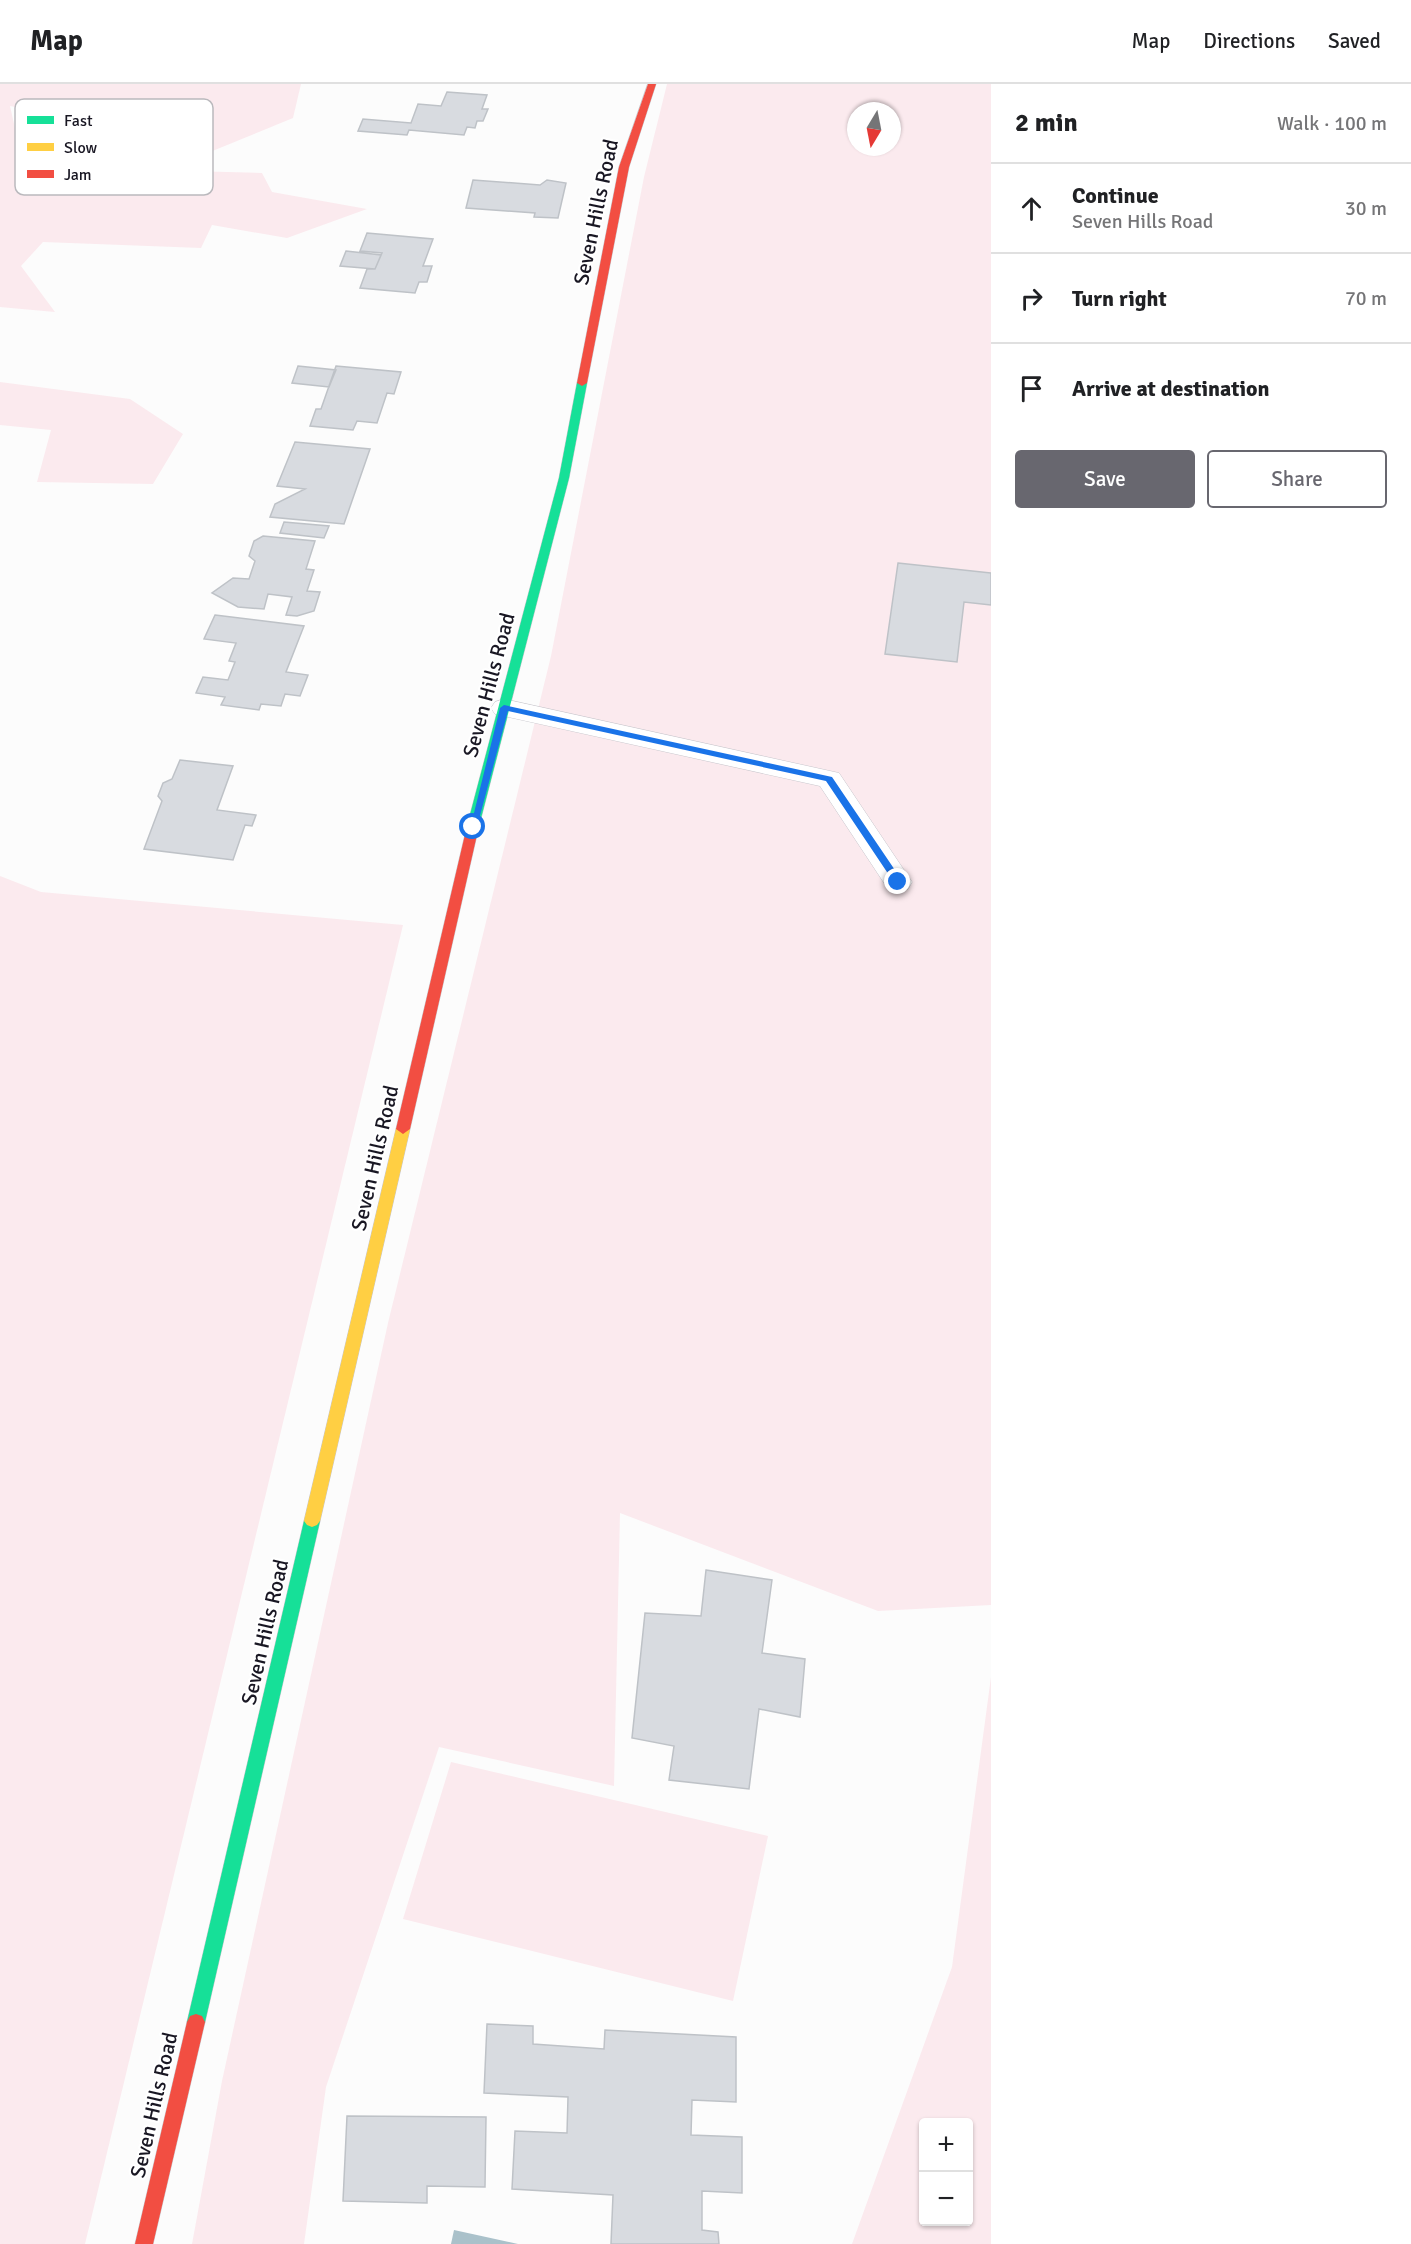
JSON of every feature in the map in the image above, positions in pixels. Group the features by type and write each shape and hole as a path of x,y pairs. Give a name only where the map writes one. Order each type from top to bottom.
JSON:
{"main road":[{"name":"Seven Hills Road","path":"144,2244 473,827 564,478 624,167 652,84"}],"lane":[{"path":"504,708 829,779 898,882"}],"shaded area":[{"path":"0,84 301,84 293,118 213,151 213,99 15,99 15,107 10,106 15,128 15,195 213,195 213,172 262,173 272,192 367,209 287,238 212,225 201,248 43,242 21,266 55,312 0,307"},
{"path":"667,84 991,84 991,1605 878,1611 620,1513 614,1786 439,1747 326,2087 304,2244 192,2244 222,2081 388,1323 551,656 644,177"},
{"path":"0,382 130,399 183,434 153,484 37,482 51,430 0,425"},
{"path":"0,876 41,892 403,925 85,2244 0,2244"},
{"path":"991,1677 991,2244 852,2244 952,1967"},
{"path":"451,1762 768,1836 733,2001 403,1919"}],"water":[{"path":"454,2230 518,2244 451,2244"}],"building":[{"path":"447,92 487,95 482,109 488,109 483,121 477,121 475,128 467,127 464,135 409,130 407,135 358,131 363,119 411,123 418,104 441,106"},
{"path":"473,180 540,185 547,180 566,183 558,218 534,217 535,213 466,208"},
{"path":"367,233 433,239 423,266 432,266 427,282 419,282 415,293 360,288 367,269 375,269 382,253 360,251"},
{"path":"346,251 381,255 375,269 340,266"},
{"path":"298,366 336,370 329,387 292,383"},
{"path":"336,366 401,372 394,394 387,393 377,423 357,421 353,430 310,426 316,409 321,409"},
{"path":"295,442 370,449 344,524 270,517 275,504 305,489 277,486"},
{"path":"284,522 329,526 324,538 280,533"},
{"path":"263,536 315,541 306,569 314,570 307,591 320,592 314,611 297,616 286,615 292,597 268,594 264,609 238,607 212,593 233,578 249,579 255,561 249,556 254,541"},
{"path":"898,563 991,573 991,605 964,602 957,662 885,654"},
{"path":"215,615 304,626 286,672 308,675 300,696 285,694 281,706 261,704 259,710 221,705 225,697 196,693 203,677 228,680 235,662 229,661 236,643 204,639"},
{"path":"180,760 233,766 217,810 256,815 252,826 245,825 233,860 144,849 162,801 158,796 163,783 172,779"},
{"path":"706,1570 772,1580 762,1653 805,1659 800,1717 759,1709 749,1789 669,1780 674,1746 632,1738 645,1613 701,1616"},
{"path":"487,2024 533,2026 533,2044 604,2049 605,2030 736,2037 736,2102 692,2100 691,2135 742,2137 742,2193 702,2191 702,2230 718,2232 719,2244 611,2244 613,2195 512,2189 515,2131 567,2133 568,2097 484,2093"},
{"path":"347,2116 486,2117 485,2187 427,2186 427,2203 343,2201"}],"traffic: fast":[{"path":"473,826 564,478 582,383"},
{"path":"196,2022 312,1521"}],"traffic: slow":[{"path":"312,1521 403,1129"}],"traffic: jam":[{"path":"582,383 624,167 652,84"},
{"path":"403,1129 473,826"},
{"path":"144,2244 196,2022"}],"route":[{"path":"473,827 504,708 829,779 898,882"}]}
